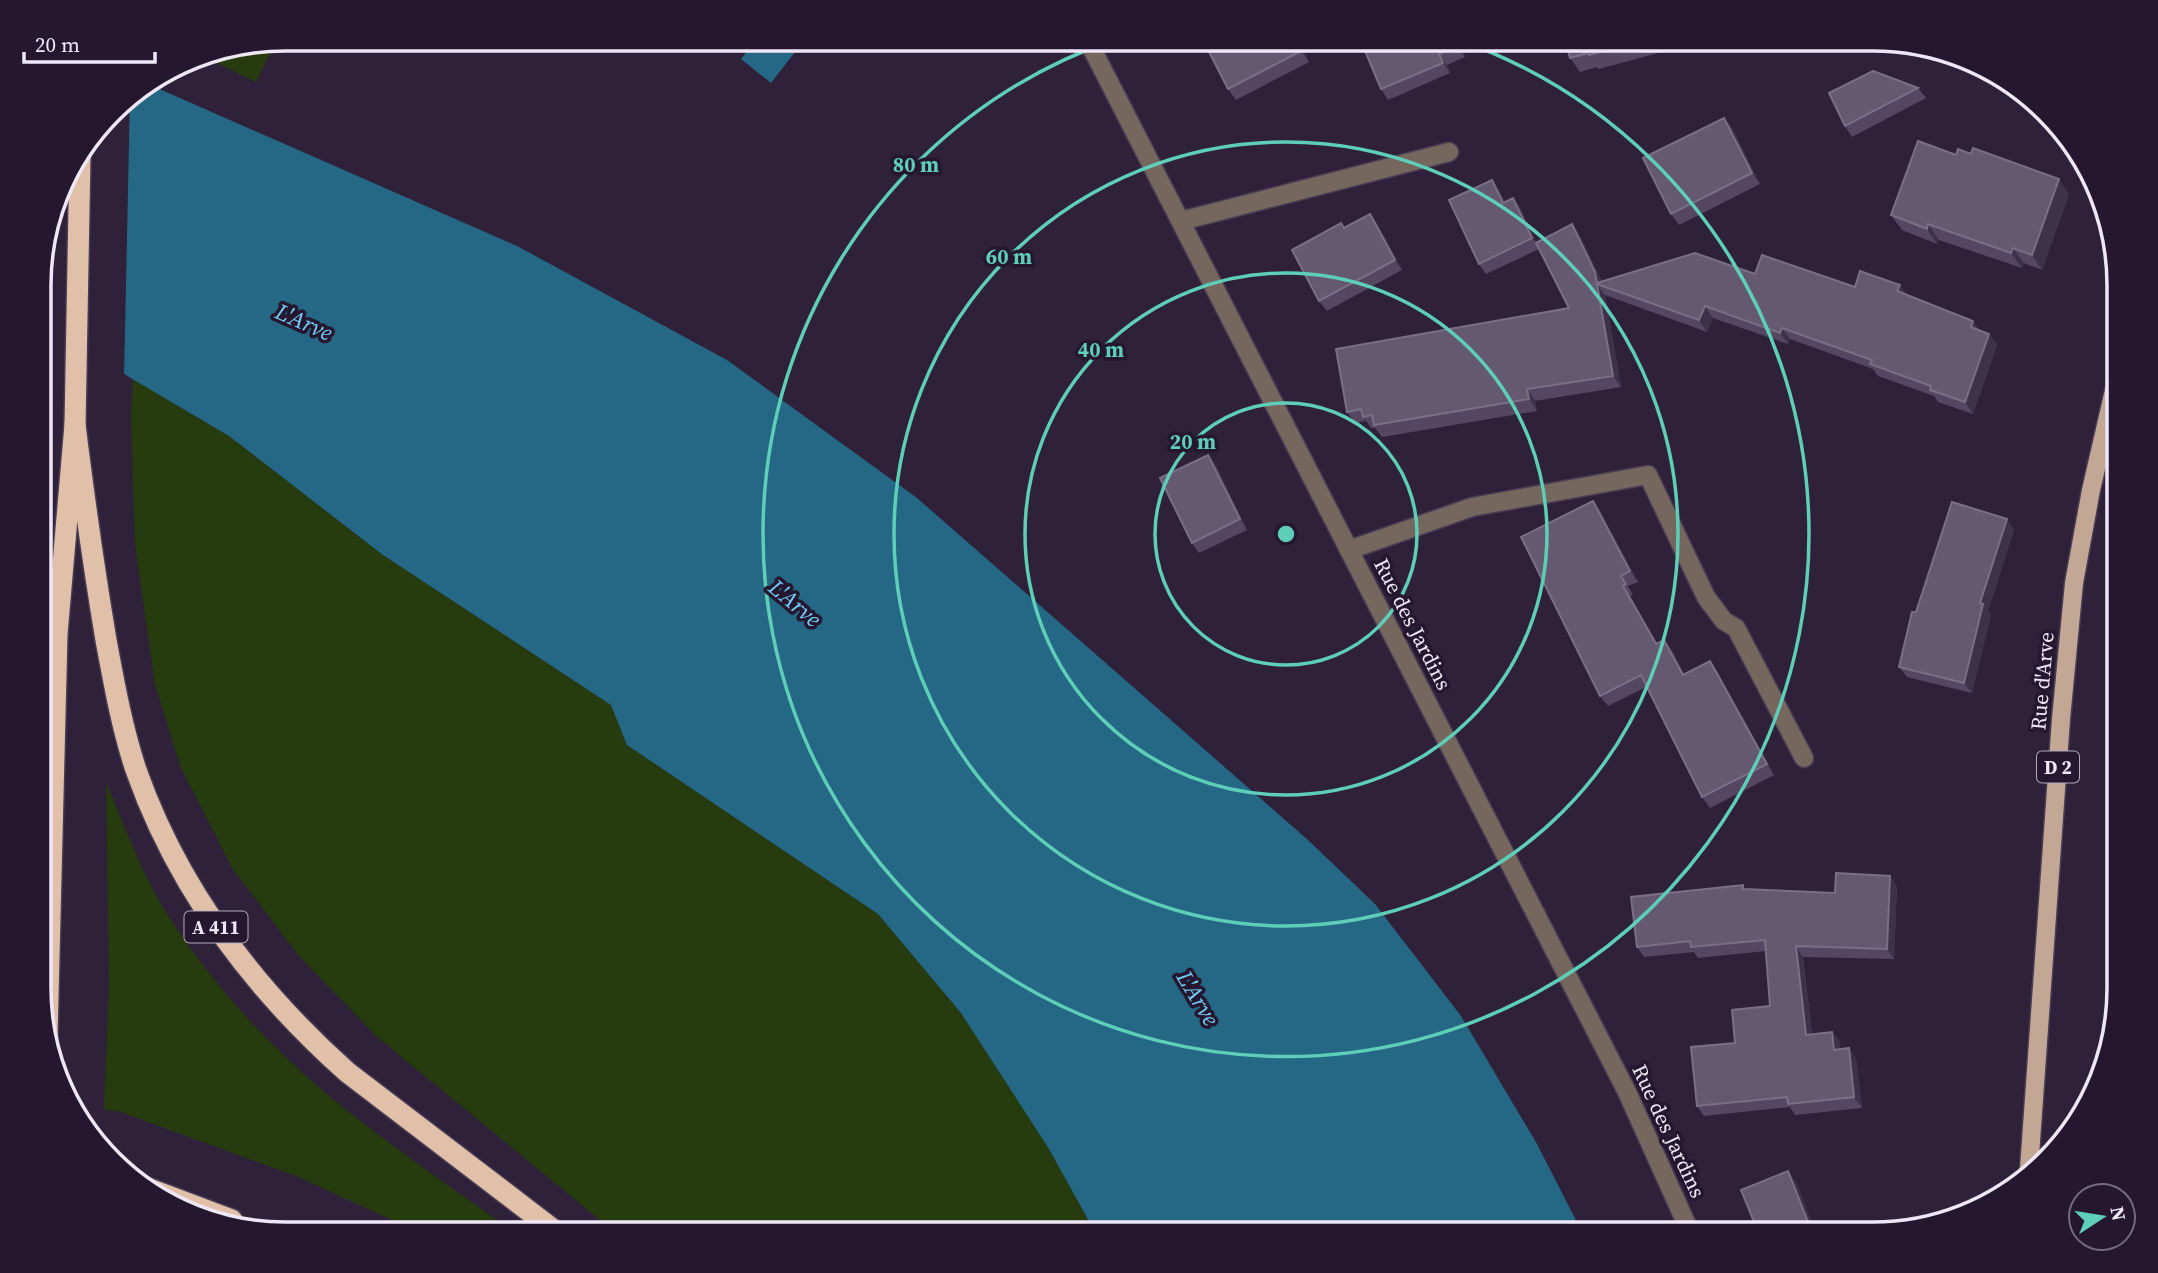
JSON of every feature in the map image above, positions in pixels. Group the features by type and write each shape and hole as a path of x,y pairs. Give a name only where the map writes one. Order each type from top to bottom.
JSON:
{"highway":[{"path":"51,876 57,634 76,487 80,173"},
{"name":"A 411","path":"76,487 113,677 135,767 166,844 200,903 272,997 322,1049 364,1085 543,1222"}],"main road":[{"name":"Rue d'Arve","path":"2029,1162 2061,719 2074,583 2107,421"}],"street":[{"name":"Rue des Jardins","path":"1094,51 1627,1092 1686,1222"},
{"path":"1181,221 1449,152"},
{"path":"1349,550 1472,507 1648,475 1706,597 1724,621 1736,628 1804,758"}],"green space":[{"path":"272,51 256,82 215,62 239,55"},
{"path":"133,379 229,436 383,555 611,705 627,745 878,914 961,1013 1049,1149 1089,1222 602,1222 376,1036 299,956 232,868 181,768 155,685 135,545 131,416"},
{"path":"106,782 134,851 159,901 208,971 251,1022 298,1069 349,1112 500,1222 397,1222 296,1176 118,1111 104,1110 109,982"}],"water":[{"path":"747,51 796,51 771,83 741,59"},
{"name":"L'Arve","path":"158,88 517,246 727,360 917,498 1308,840 1375,904 1461,1016 1537,1144 1577,1222 1089,1222 1049,1149 961,1013 878,914 627,745 611,705 383,555 229,436 51,331 53,254 69,195 90,155 109,131"}],"pier":[{"path":"130,110 124,378 51,335 51,285 59,224 69,195 90,155"}],"building":[{"path":"1209,51 1301,51 1228,89"},
{"path":"1365,51 1447,51 1439,54 1443,63 1381,89"},
{"path":"1568,51 1603,51 1589,55 1588,53 1570,58"},
{"path":"1873,71 1918,88 1845,126 1829,93"},
{"path":"1724,118 1752,173 1671,214 1643,158"},
{"path":"1918,141 1956,155 1958,149 1971,154 1973,148 2059,179 2032,255 2013,248 2011,253 1928,224 1927,229 1891,215"},
{"path":"1492,180 1503,203 1513,198 1532,238 1479,264 1449,200"},
{"path":"1370,214 1395,260 1319,301 1292,250 1341,223 1344,228"},
{"path":"1572,224 1595,272 1597,283 1695,253 1755,274 1762,255 1855,287 1860,271 1900,285 1897,291 1973,321 1971,327 1989,334 1965,402 1930,390 1931,386 1870,364 1872,360 1782,328 1780,333 1705,306 1699,320 1597,284 1613,376 1527,389 1529,399 1374,425 1372,415 1363,417 1361,409 1347,412 1336,349 1569,308 1536,243"},
{"path":"1208,455 1240,519 1192,543 1160,478"},
{"path":"1593,501 1630,571 1621,576 1626,584 1623,586 1656,644 1664,640 1683,675 1710,661 1767,764 1702,797 1641,675 1600,696 1521,537"},
{"path":"1952,502 2007,519 1980,603 1983,604 1964,683 1899,667 1912,612 1916,612"},
{"path":"1836,873 1890,876 1887,949 1796,946 1806,1035 1832,1032 1834,1050 1849,1048 1854,1097 1788,1104 1787,1097 1697,1106 1691,1047 1735,1043 1732,1010 1770,1006 1765,940 1691,947 1690,941 1637,947 1631,897 1743,885 1743,889 1835,893"},
{"path":"1788,1171 1808,1222 1754,1222 1741,1190"}]}
